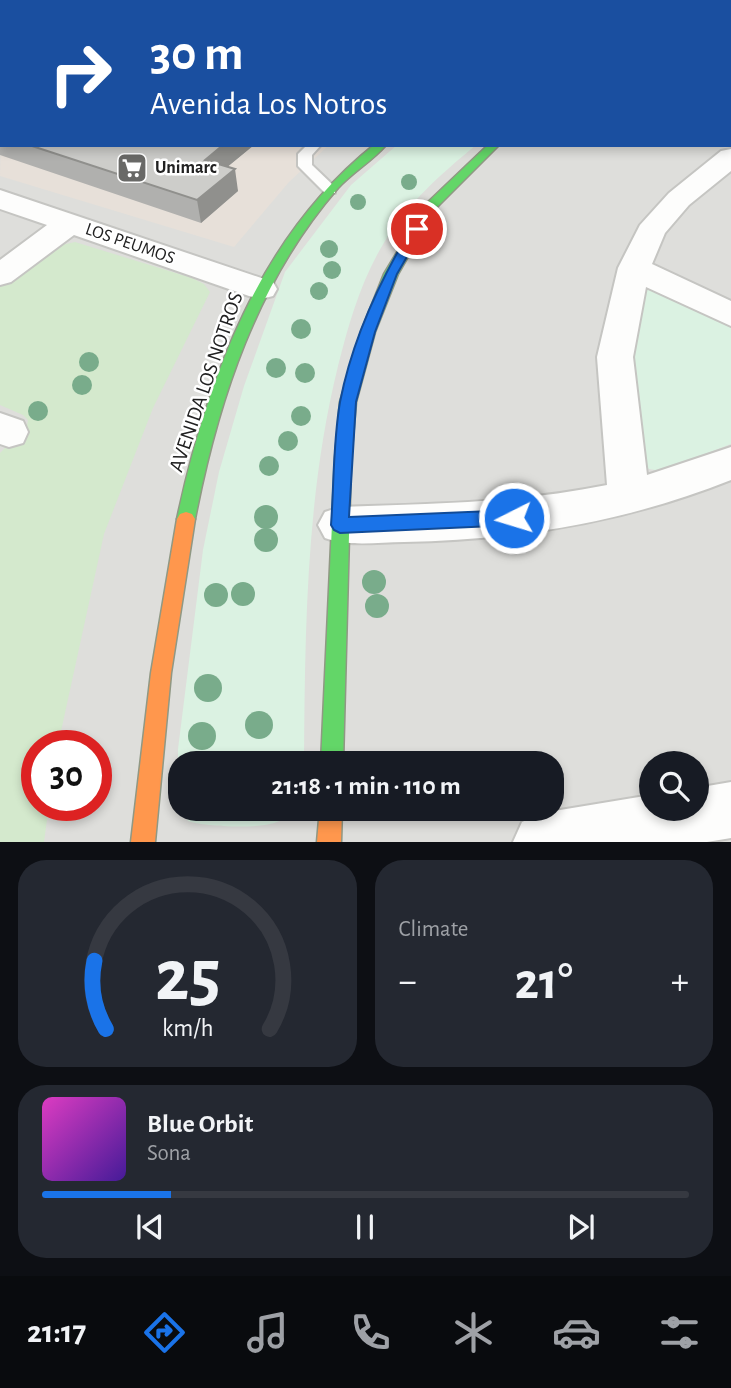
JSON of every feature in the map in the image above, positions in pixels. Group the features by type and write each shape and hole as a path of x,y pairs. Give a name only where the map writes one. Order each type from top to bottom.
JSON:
{"main road":[{"name":"AVENIDA LOS NOTROS","path":"142,842 174,572 187,506 213,412 261,289 292,238 330,190 379,147"},
{"path":"332,751 340,525 348,402 368,332 391,274 430,206 492,147"},
{"path":"329,842 330,821"}],"street":[{"path":"629,496 615,357 634,268 651,231 679,199 731,157"},
{"name":"LOS PEUMOS","path":"0,199 261,289"},
{"path":"0,275 70,223"},
{"path":"634,268 731,315"},
{"path":"340,525 490,520 586,507 731,463"},
{"path":"542,842 731,810"}],"lane":[{"path":"313,147 305,154 305,166 330,190"}],"shaded area":[{"path":"0,147 731,147 731,842 0,842"},
{"path":"1,147 327,147 289,182 234,247 0,176"}],"green space":[{"path":"395,147 474,147 426,190 394,227 369,271 338,366 327,415 313,513 305,663 304,751 178,751 203,550 219,472 244,386 285,272 351,185"},
{"path":"75,242 192,278 204,284 210,292 153,408 104,534 61,730 21,730 21,821 47,821 44,842 0,842 0,453 27,426 28,420 0,405 0,285 48,248"},
{"path":"649,289 663,293 731,326 731,444 661,471 649,469 640,462 628,356 639,293"},
{"path":"188,821 278,821 249,826"}],"building":[{"path":"35,147 221,147 205,160 235,169 197,200"}],"traffic: fast":[{"path":"186,519 195,475 221,386 237,342 257,300 279,259 305,222 338,181 378,147"},
{"path":"332,751 343,459 348,402 368,332 391,274 430,207 492,147"}],"traffic: slow":[{"path":"143,842 161,673 186,519"},
{"path":"329,842 330,821"}],"place":[{"name":"Unimarc","path":"132,168"}],"route":[{"path":"417,229 391,274 368,332 348,402 340,525 514,518"}]}
